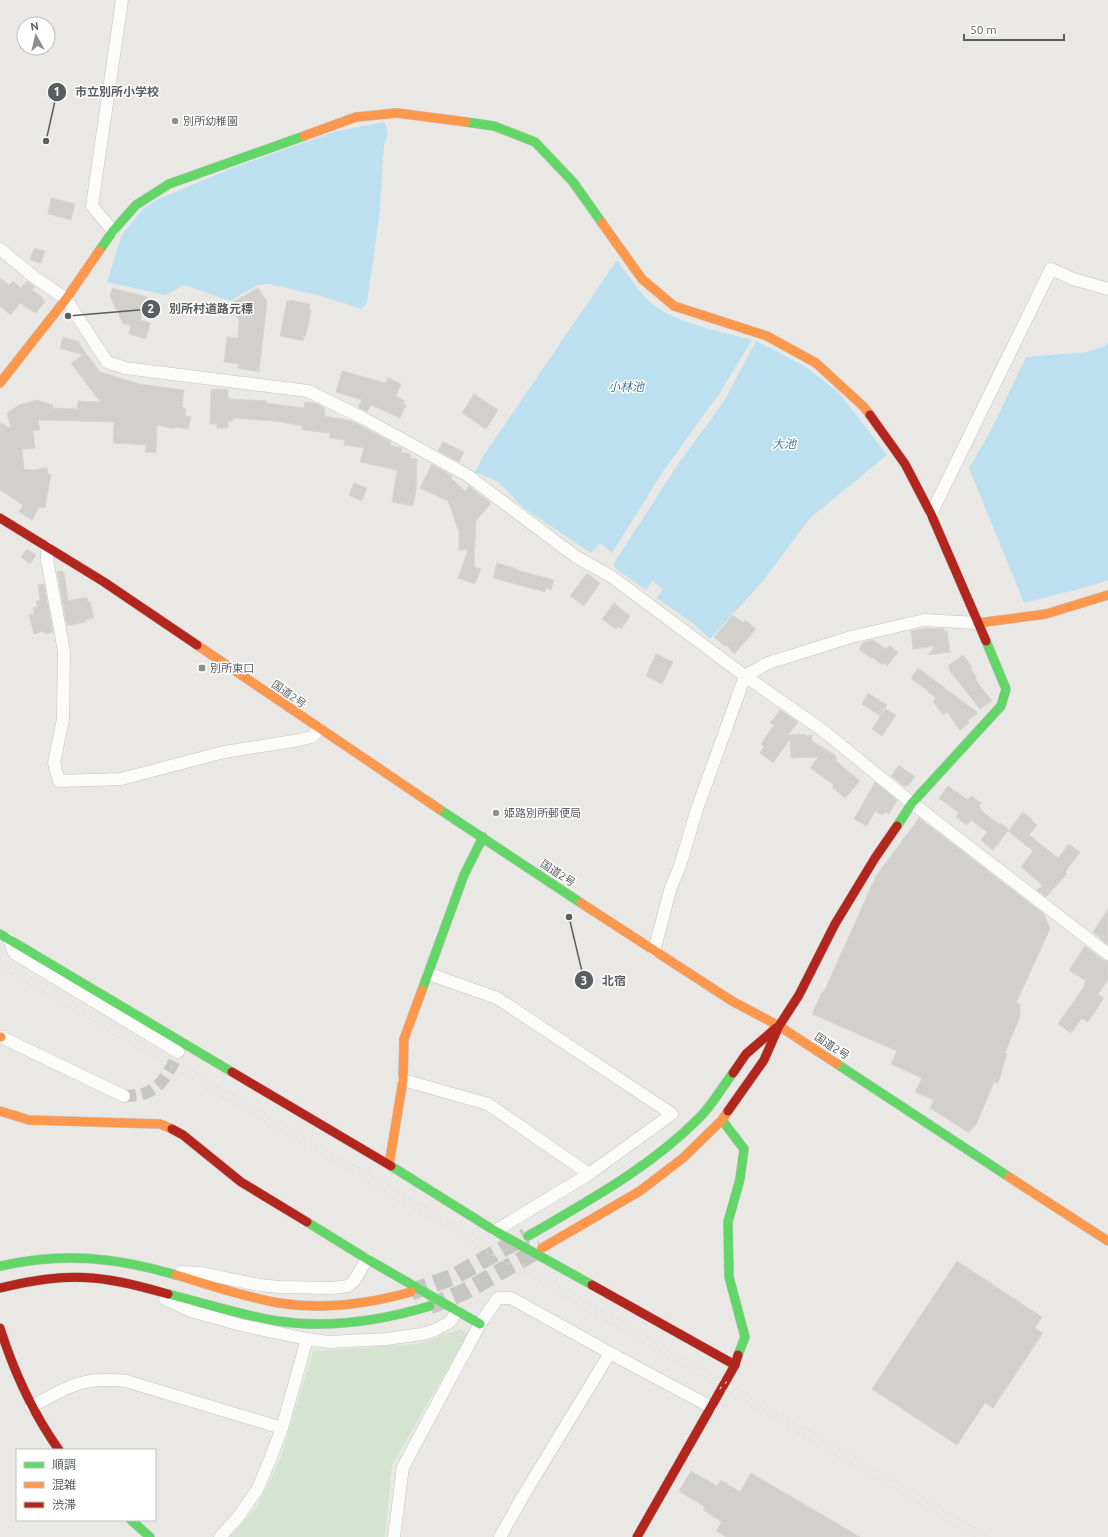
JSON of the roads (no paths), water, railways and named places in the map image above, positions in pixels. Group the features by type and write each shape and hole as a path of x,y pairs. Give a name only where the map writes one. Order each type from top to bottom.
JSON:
{"main road":[{"path":"0,383 66,299 113,231 136,205 169,184 356,116 397,113 494,126 535,142 573,182 642,279 674,306 767,336 816,363 864,407 905,464 931,514 1006,689 1001,706 912,803 874,858 843,911 800,995 779,1026 764,1060 722,1120 683,1158 640,1191 542,1248"},
{"name":"国道2号","path":"0,518 104,582 319,729 347,746 654,951 732,1001 779,1026 1108,1241"},
{"path":"978,623 1046,614 1108,595"},
{"path":"389,1165 402,1080 404,1039 464,875 483,838"},
{"path":"4,936 389,1165 495,1232 735,1364"},
{"path":"528,1236 620,1182 664,1149 700,1116 746,1054 779,1026"},
{"path":"0,1111 29,1120 160,1124 171,1128 182,1134 241,1182 367,1259 480,1324"},
{"path":"637,1537 735,1364 745,1337 729,1277 728,1222 740,1179 744,1149 722,1120"},
{"path":"0,1266 47,1258 93,1257 116,1260 164,1271 252,1297 280,1303 303,1305 343,1306 411,1292"},
{"path":"0,1288 44,1279 84,1277 102,1279 140,1286 255,1316 278,1321 300,1323 325,1324 368,1321 408,1313 430,1306"},
{"path":"0,1328 12,1364 30,1407 44,1430 58,1449"},
{"path":"132,1521 150,1537"}],"street":[{"path":"113,231 92,206 122,0"},
{"path":"0,249 34,277 66,299 106,362 125,368 308,391 363,418 467,475 575,556 612,577 745,676 821,729 912,803 1108,954"},
{"path":"931,514 1051,269 1073,280 1108,289"},
{"path":"47,547 47,560 64,651 63,720 54,763 59,781 121,779 224,752 294,741 312,736 319,729"},
{"path":"654,951 671,887 680,866 697,809 745,676 768,663 851,637 924,620 978,623"},
{"path":"4,936 14,953 178,1052"},
{"path":"429,974 497,998 672,1114 589,1174 495,1232"},
{"path":"0,1037 124,1096"},
{"path":"402,1080 488,1104 589,1174"},
{"path":"164,1271 201,1273 266,1286 332,1288 348,1286 354,1281 367,1259"},
{"path":"140,1286 191,1310 241,1325 307,1339 329,1342 406,1337 435,1330 450,1322 458,1311"},
{"path":"394,1537 403,1467 480,1324 498,1298 511,1298 711,1407"},
{"path":"220,1537 239,1516 257,1490 282,1428 307,1339"},
{"path":"500,1537 523,1496 610,1353"},
{"path":"30,1407 78,1384 91,1381 126,1381 282,1428"}],"water":[{"path":"385,122 388,135 384,145 379,219 367,303 362,309 321,296 269,284 258,285 230,301 185,285 165,295 107,282 122,235 141,211 156,200 235,167 337,131"},
{"name":"小林池","path":"617,260 642,293 651,303 661,310 672,316 699,326 752,340 719,394 662,473 612,553 600,543 591,553 522,507 499,482 475,472 484,455"},
{"name":"大池","path":"756,341 806,367 839,393 887,455 810,518 763,581 710,639 694,624 657,598 663,589 652,581 646,590 615,568 614,563 678,464 723,403"},
{"path":"1108,342 1108,580 1024,603 969,468 990,432 1026,357 1086,352 1105,346"}],"tunnel":[{"path":"124,1096 140,1095 156,1087 166,1076 178,1052"},
{"path":"411,1292 453,1277 526,1236"},
{"path":"430,1306 464,1292 542,1248"}],"railway":[{"path":"0,959 990,1537"},
{"path":"0,967 976,1537"}],"place":[{"name":"別所幼稚園","path":"175,121"},
{"name":"市立別所小学校","path":"46,141"},
{"name":"別所村道路元標","path":"68,316"},
{"name":"別所東口","path":"202,668"},
{"name":"姫路別所郵便局","path":"496,813"},
{"name":"北宿","path":"569,917"}]}
